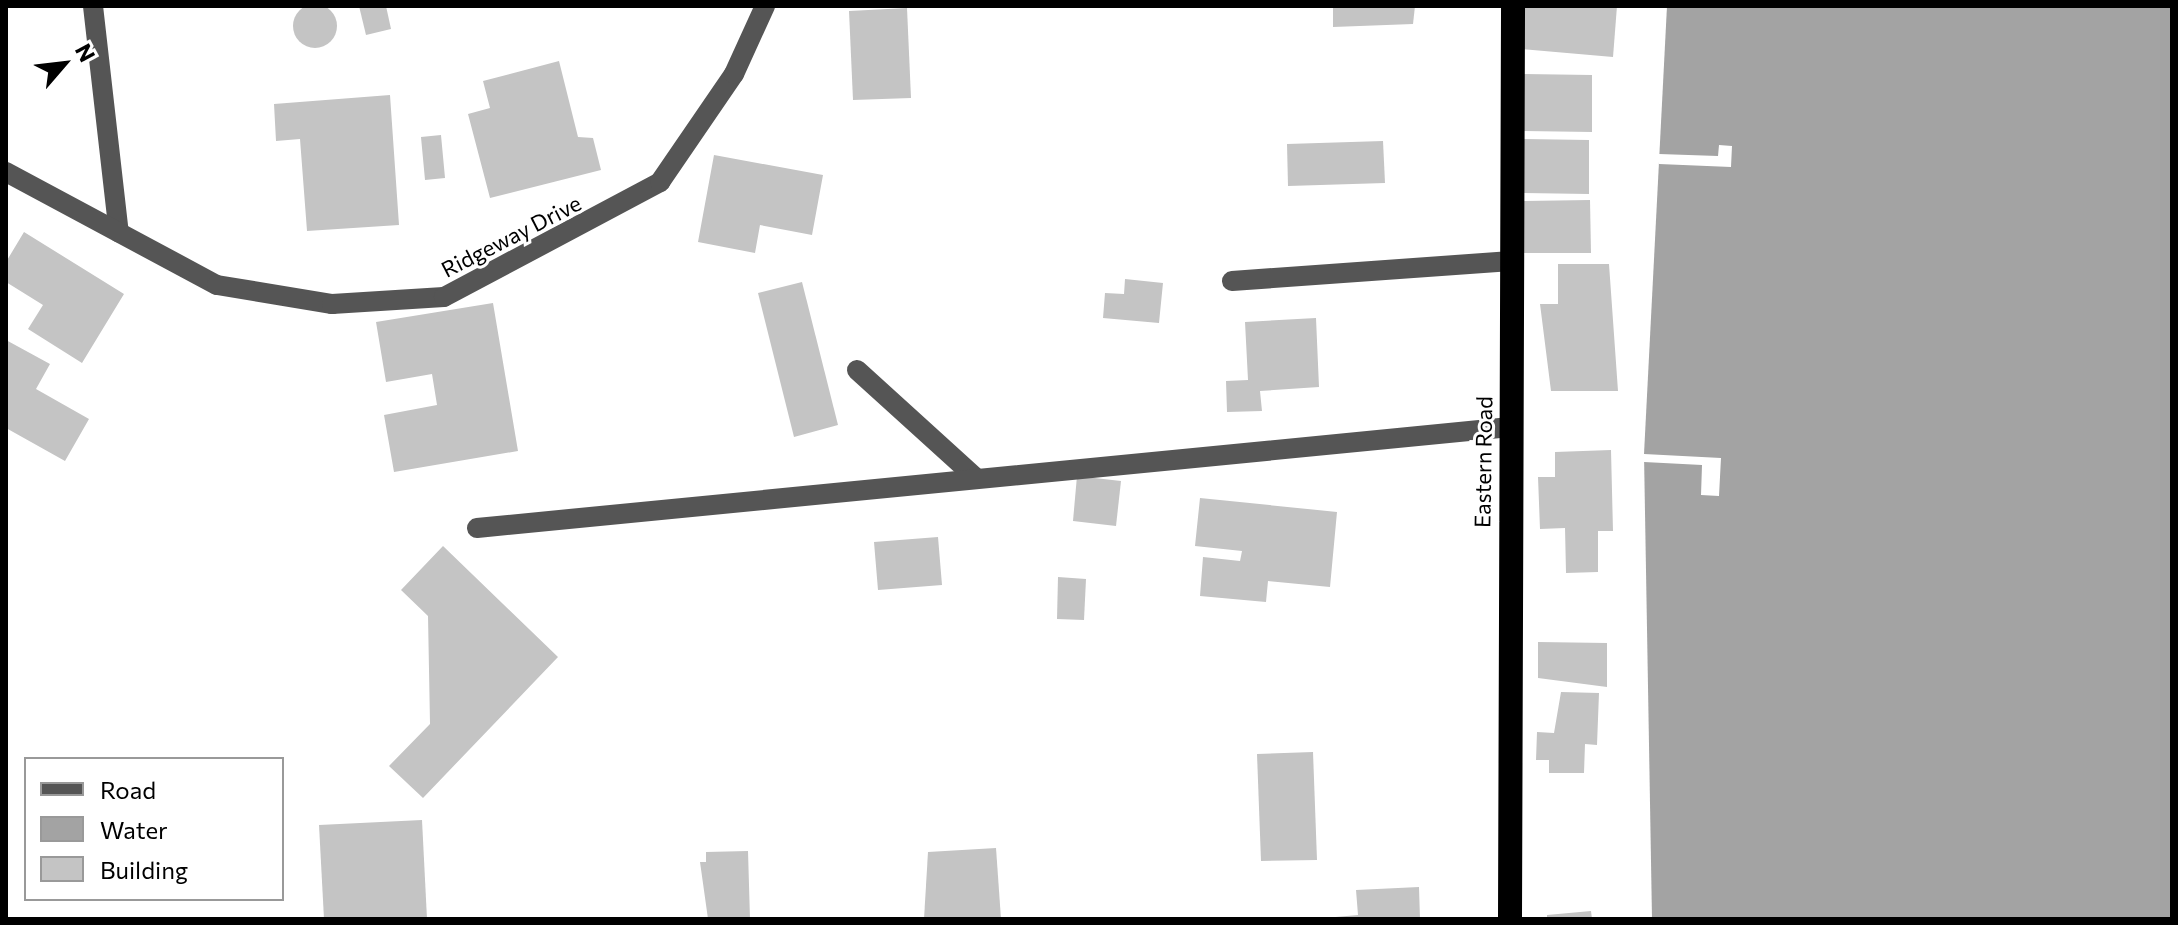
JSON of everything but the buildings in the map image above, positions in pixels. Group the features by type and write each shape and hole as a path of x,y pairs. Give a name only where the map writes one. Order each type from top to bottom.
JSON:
{"highway":[{"name":"Eastern Road","path":"1510,919 1513,6"}],"street":[{"path":"93,6 119,233"},
{"name":"Ridgeway Drive","path":"6,172 217,285 332,304 444,297 660,182 734,74 765,6"},
{"path":"1232,281 1511,261"},
{"path":"857,370 975,477"},
{"path":"477,528 1510,427"}],"water":[{"path":"1667,6 2172,6 2172,919 1652,919 1644,454"}],"pier":[{"path":"1719,145 1732,146 1731,167 1659,164 1659,154 1718,156"},
{"path":"1644,454 1721,458 1719,496 1701,495 1702,465 1644,462"}]}
